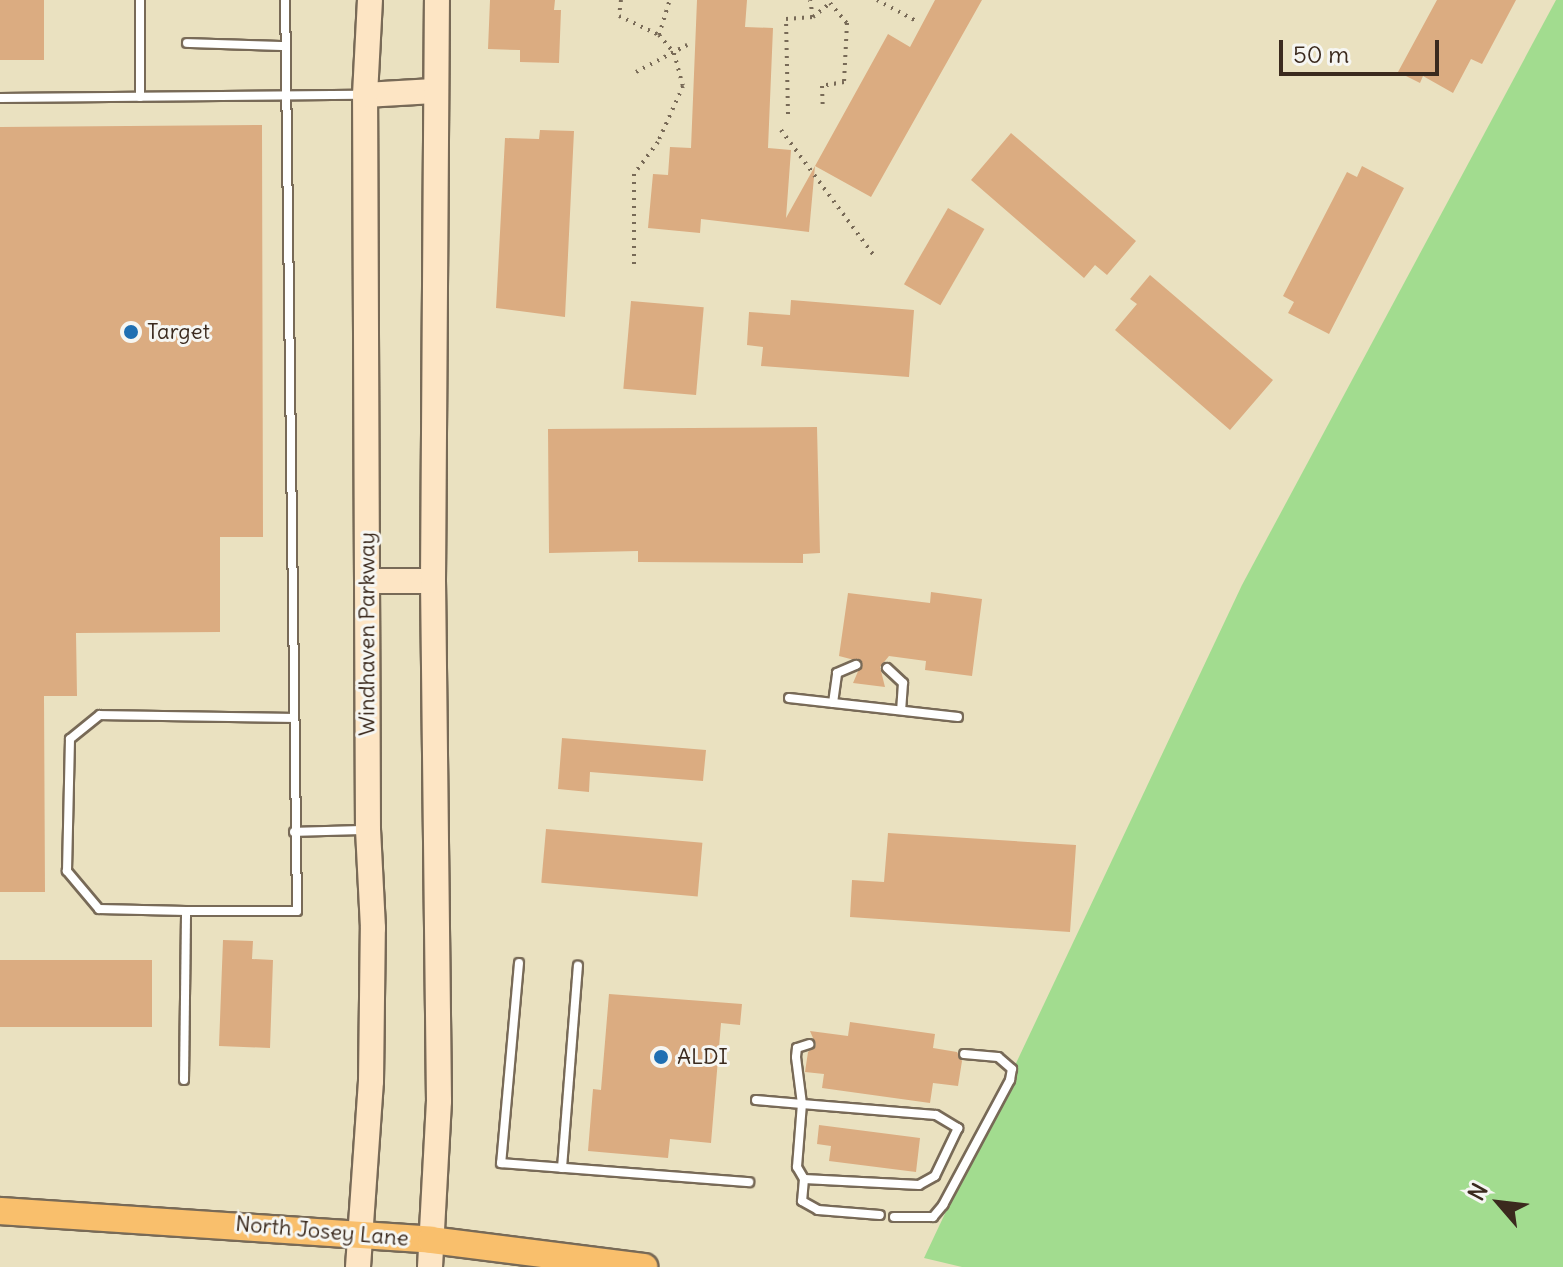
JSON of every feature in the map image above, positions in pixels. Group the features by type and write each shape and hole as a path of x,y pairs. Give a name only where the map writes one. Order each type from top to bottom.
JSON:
{"main road":[{"name":"Windhaven Parkway","path":"358,1267 371,1081 365,95 370,0"},
{"path":"430,1267 439,1101 433,581 437,0"},
{"path":"365,95 434,91"},
{"path":"367,581 433,581"},
{"name":"North Josey Lane","path":"0,1211 431,1240 644,1267"}],"lane":[{"path":"140,0 140,97"},
{"path":"285,0 292,718 297,911 99,909 67,871 70,739 100,715 292,718"},
{"path":"187,43 285,46"},
{"path":"0,98 365,95"},
{"path":"833,703 837,673 856,665"},
{"path":"887,668 903,683 901,710"},
{"path":"789,698 958,717"},
{"path":"294,832 368,830"},
{"path":"184,1080 186,911"},
{"path":"519,963 501,1163 749,1182"},
{"path":"562,1168 578,966"},
{"path":"809,1044 797,1048 796,1057 802,1104 797,1167 804,1179 802,1201 818,1210 880,1215"},
{"path":"894,1217 933,1217 943,1205 1010,1080 1012,1069 998,1057 964,1054"},
{"path":"756,1100 936,1115 958,1128 935,1176 919,1185 804,1179"}],"path":[{"path":"621,0 619,16 659,35 674,53 683,86 658,142 643,168 634,174 634,266"},
{"path":"659,35 670,0"},
{"path":"810,0 813,17"},
{"path":"877,0 916,21"},
{"path":"788,114 786,19 813,17 830,3 847,23 844,82 822,86 823,110"},
{"path":"636,72 687,45"},
{"path":"781,130 875,257"}],"green space":[{"path":"1556,0 1563,0 1563,1267 962,1267 924,1258 1242,585"}],"building":[{"path":"0,0 44,0 44,60 0,60"},
{"path":"490,0 555,0 554,10 561,10 559,63 520,62 520,50 488,49"},
{"path":"697,0 747,0 745,27 773,28 768,148 791,150 786,218 815,166 809,232 701,219 700,233 648,228 653,174 668,175 670,147 691,148"},
{"path":"935,0 982,0 871,197 815,166 888,34 910,47"},
{"path":"1437,0 1516,0 1482,64 1471,59 1453,93 1423,76 1420,83 1398,72"},
{"name":"Target","path":"262,125 263,537 220,537 220,632 76,633 77,696 44,696 45,892 0,892 0,127"},
{"path":"540,130 574,131 565,317 496,308 505,138 539,139"},
{"path":"1011,133 1136,241 1107,275 1095,265 1084,278 971,180"},
{"path":"1362,166 1404,188 1329,334 1288,313 1294,302 1283,296 1347,172 1357,177"},
{"path":"948,208 984,229 940,305 904,284"},
{"path":"1150,275 1273,380 1230,430 1115,330 1137,304 1130,299"},
{"path":"791,300 914,310 909,377 761,366 763,347 747,345 749,312 790,315"},
{"path":"631,301 704,307 696,395 623,389"},
{"path":"817,427 820,553 803,554 803,563 638,562 638,551 549,553 548,429"},
{"path":"931,592 982,599 972,676 925,670 926,661 889,656 880,667 885,687 853,683 862,662 839,656 848,593 930,603"},
{"path":"562,738 706,750 703,781 590,772 589,792 558,789"},
{"path":"546,829 702,843 698,896 541,883"},
{"path":"888,833 1076,845 1070,932 850,917 852,880 884,882"},
{"path":"223,940 253,941 252,959 273,960 270,1048 219,1046"},
{"path":"0,960 152,960 152,1027 0,1027"},
{"name":"ALDI","path":"609,994 742,1004 740,1025 721,1023 711,1143 670,1139 668,1158 588,1151 593,1089 601,1090"},
{"path":"850,1022 935,1034 933,1048 957,1052 962,1061 958,1086 933,1083 930,1103 822,1088 824,1074 805,1072 808,1052 816,1045 810,1031 848,1036"},
{"path":"819,1125 920,1138 916,1172 829,1161 831,1146 817,1144"}],"place":[{"name":"Target","path":"131,332"},
{"name":"ALDI","path":"661,1057"}]}
